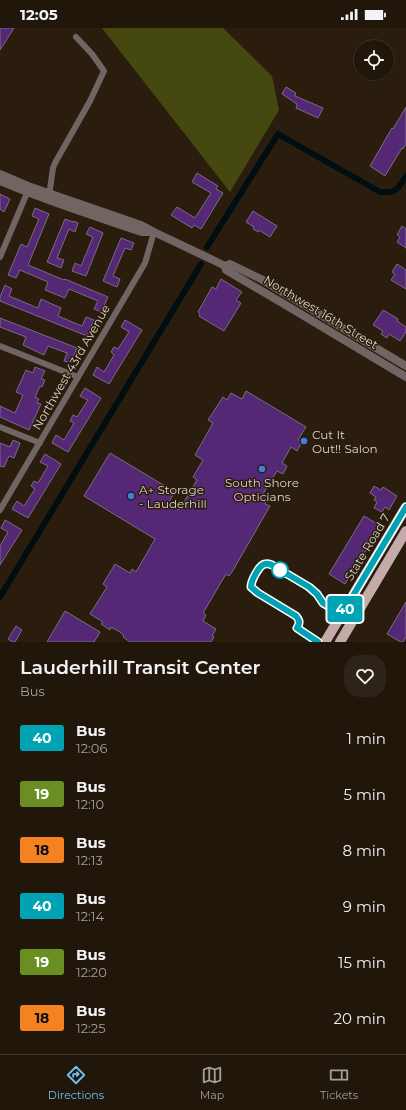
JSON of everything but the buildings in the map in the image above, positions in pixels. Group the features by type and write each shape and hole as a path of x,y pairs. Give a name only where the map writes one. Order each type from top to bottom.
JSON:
{"main road":[{"name":"State Road 7","path":"325,642 406,507"},
{"name":"State Road 7","path":"340,642 406,531"},
{"path":"342,614 352,616 357,614 354,606 356,592"}],"street":[{"path":"49,197 55,163 90,101 104,71 92,54 76,37"},
{"name":"Northwest 16th Street","path":"0,174 27,189"},
{"name":"Northwest 16th Street","path":"0,181 141,225 224,266 226,270 406,377"},
{"path":"0,257 27,189"},
{"name":"Northwest 43rd Avenue","path":"0,510 145,263 154,232"},
{"name":"Northwest 16th Street","path":"224,266 230,264 260,278 406,366"},
{"path":"361,350 365,342"},
{"path":"0,346 78,376"},
{"path":"392,369 396,361"},
{"path":"0,427 40,443"}],"shaded area":[{"path":"102,28 223,28 272,76 279,110 230,192"}],"waterway":[{"path":"207,247 278,134 380,192 390,192 396,190 406,176"},
{"path":"0,597 201,264"}],"bus line":[{"name":"40","path":"318,642 297,628 299,625 299,620 296,616 258,593 251,587 251,583 260,567 263,564 272,565 309,587 317,594 323,603 342,614 406,507"}],"place":[{"name":"Cut It Out!! Salon","path":"304,441"},
{"name":"South Shore Opticians","path":"262,469"},
{"name":"A+ Storage - Lauderhill","path":"131,496"}]}
